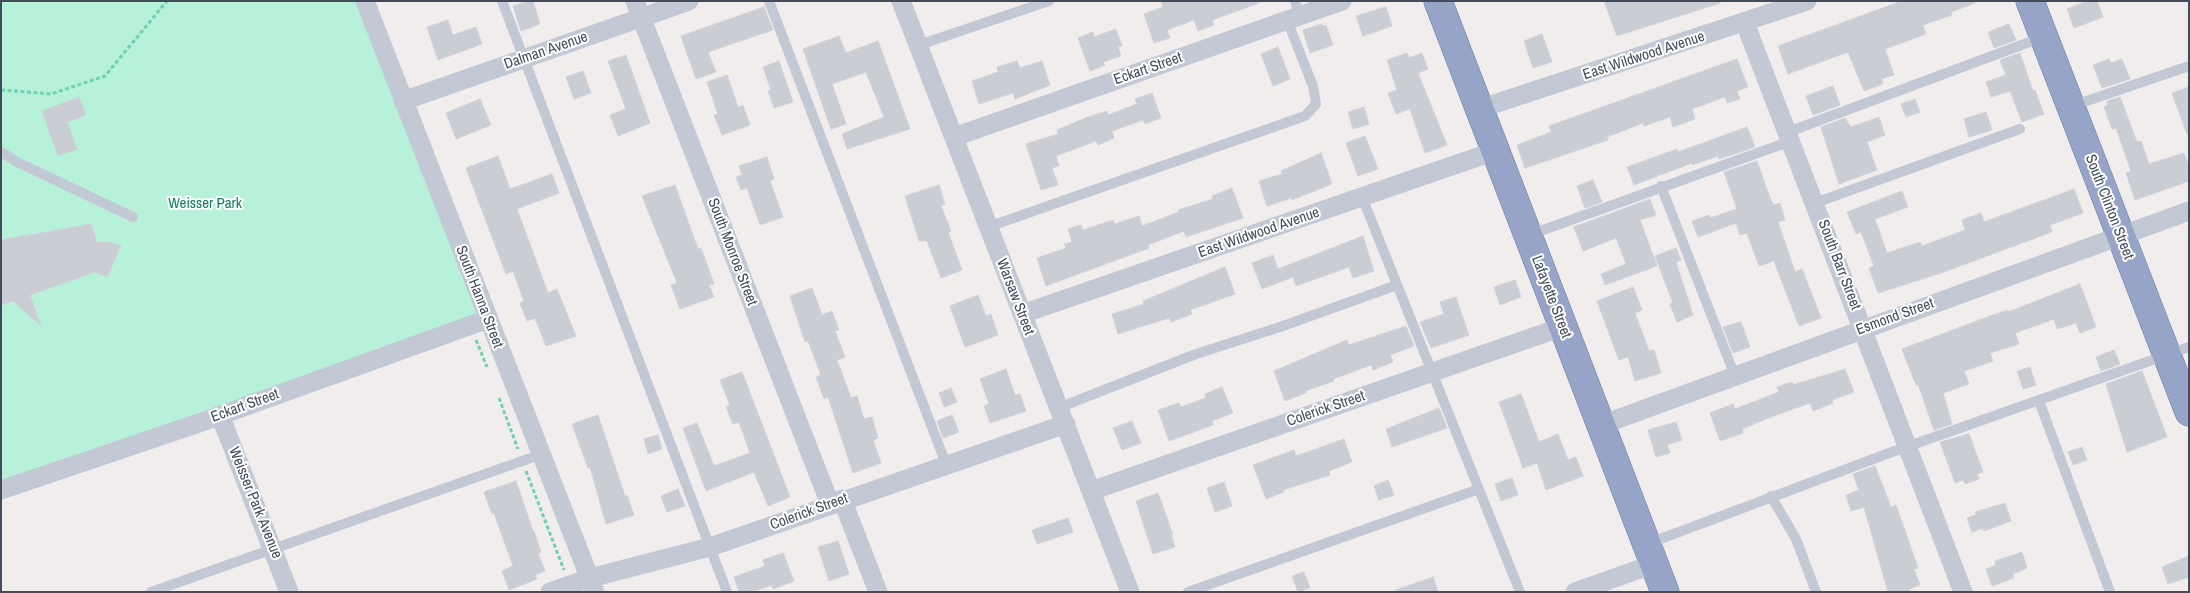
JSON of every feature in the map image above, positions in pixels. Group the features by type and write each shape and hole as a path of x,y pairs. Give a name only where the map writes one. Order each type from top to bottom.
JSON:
{"highway":[{"name":"Lafayette Street","path":"1438,1 1665,592"},
{"name":"South Clinton Street","path":"2030,1 2120,235 2178,351 2189,412"}],"street":[{"name":"South Hanna Street","path":"365,1 592,585"},
{"name":"Dalman Avenue","path":"403,101 524,59 638,10 689,1"},
{"name":"Warsaw Street","path":"902,1 1130,592"},
{"name":"Eckart Street","path":"954,136 1294,12 1342,1"},
{"name":"East Wildwood Avenue","path":"1480,109 1745,24 1807,1"},
{"name":"South Monroe Street","path":"638,10 836,502 878,592"},
{"name":"South Barr Street","path":"1745,24 1790,136 1964,592"},
{"name":"East Wildwood Avenue","path":"1022,314 1495,151"},
{"name":"Esmond Street","path":"1601,425 2189,211"},
{"name":"Eckart Street","path":"1,490 220,415 488,318"},
{"name":"Colerick Street","path":"1091,492 1562,327"},
{"name":"Weisser Park Avenue","path":"220,415 290,592"},
{"name":"Colerick Street","path":"550,592 592,585 710,547 946,464 1062,416"},
{"path":"1575,592 1650,555"}],"lane":[{"path":"502,1 727,592"},
{"path":"769,1 946,464"},
{"path":"919,45 1049,1"},
{"path":"988,227 1305,116 1316,104 1294,12"},
{"path":"1528,235 1662,186 2044,37"},
{"path":"2071,107 2189,66"},
{"path":"1815,203 2020,129"},
{"path":"1,152 17,162 133,217"},
{"path":"1662,186 1735,376"},
{"path":"1362,197 1520,592"},
{"path":"1062,416 1196,354 1280,327 1397,285"},
{"path":"1650,555 1772,496 2178,351"},
{"path":"2039,401 2110,592"},
{"path":"151,592 542,454"},
{"path":"1188,592 1479,489"},
{"path":"1772,496 1796,539 1816,592"}],"path":[{"path":"1,90 51,94 105,76 168,1"}],"green space":[{"name":"Weisser Park","path":"1,1 365,1 488,319 1,490"}],"building":[{"path":"533,1 540,24 521,31 513,6"},
{"path":"1161,1 1259,1 1259,3 1212,20 1214,25 1198,31 1194,20 1167,30 1170,38 1154,43 1144,14 1163,7"},
{"path":"1604,1 1720,1 1720,3 1617,36"},
{"path":"1902,1 1975,1 1975,3 1951,12 1952,15 1923,25 1926,34 1885,49 1894,75 1881,79 1883,84 1864,91 1848,52 1788,74 1778,46"},
{"path":"2088,1 2097,1 2103,17 2074,28 2067,9"},
{"path":"764,7 773,30 708,52 716,72 696,79 681,36"},
{"path":"1386,7 1392,26 1363,36 1356,16"},
{"path":"448,20 453,35 476,27 482,44 438,60 427,27"},
{"path":"1322,24 1323,26 1326,25 1333,45 1310,53 1303,30"},
{"path":"2009,24 2016,40 1994,48 1988,32"},
{"path":"1116,29 1122,46 1118,47 1121,56 1103,62 1105,65 1090,71 1078,38 1093,32 1094,37"},
{"path":"1542,34 1552,62 1533,68 1524,41"},
{"path":"839,36 846,53 878,41 910,129 847,149 842,134 884,117 866,72 832,84 846,124 831,129 803,49"},
{"path":"1278,47 1290,79 1273,86 1261,54"},
{"path":"1407,53 1409,58 1422,53 1428,69 1418,73 1447,145 1425,153 1410,109 1396,114 1388,93 1397,90 1387,60"},
{"path":"2020,53 2033,91 2035,90 2044,114 2022,122 2010,91 1991,97 1986,82 2006,75 2000,60"},
{"path":"626,55 650,123 618,136 610,115 626,109 608,61"},
{"path":"1737,59 1748,87 1737,91 1740,99 1727,103 1725,97 1692,109 1695,119 1673,127 1670,117 1644,126 1643,123 1607,137 1608,140 1525,168 1517,145 1551,132 1549,126"},
{"path":"2109,59 2111,63 2122,59 2130,79 2102,88 2093,65"},
{"path":"779,61 793,102 774,108 768,91 771,90 763,67"},
{"path":"1017,61 1020,68 1042,61 1050,85 1015,99 1013,93 979,104 972,81 998,72 997,67"},
{"path":"583,71 591,93 574,99 566,77"},
{"path":"727,75 738,107 743,105 750,125 722,135 714,115 718,114 707,82"},
{"path":"1833,86 1840,105 1813,115 1806,96"},
{"path":"2189,87 2189,134 2187,134 2172,93"},
{"path":"1152,93 1161,118 1145,124 1143,120 1112,131 1114,138 1098,145 1096,141 1056,156 1059,166 1052,168 1058,185 1041,190 1026,144 1058,134 1057,130 1088,117 1107,111 1108,115 1137,104 1135,99"},
{"path":"79,97 86,115 67,122 77,149 58,156 42,111"},
{"path":"2120,97 2137,142 2141,141 2149,164 2184,153 2189,167 2189,181 2135,200 2126,173 2131,171 2116,128 2112,129 2104,107 2108,105 2107,101"},
{"path":"480,99 491,125 456,139 446,113"},
{"path":"1915,99 1920,112 1906,117 1901,104"},
{"path":"1364,107 1369,124 1353,129 1348,112"},
{"path":"1986,112 1992,130 1969,137 1964,119"},
{"path":"1879,117 1885,135 1867,142 1877,170 1839,184 1821,127 1845,118 1851,127"},
{"path":"1747,127 1755,147 1719,159 1718,156 1692,165 1692,163 1634,185 1627,167 1677,149 1678,152"},
{"path":"1365,136 1378,169 1358,176 1346,143"},
{"path":"1321,153 1332,184 1292,200 1291,198 1267,206 1259,181 1282,174 1281,171"},
{"path":"498,156 510,189 552,174 559,193 517,209 548,293 557,289 576,336 546,346 535,318 527,321 520,303 524,301 513,271 506,274 466,168"},
{"path":"767,157 774,179 770,181 783,217 760,225 747,188 741,190 736,177 742,175 739,166"},
{"path":"1757,161 1770,198 1774,205 1780,203 1785,220 1778,222 1795,272 1802,269 1821,318 1799,326 1774,261 1759,266 1747,233 1740,235 1736,223 1698,237 1692,221 1709,215 1710,218 1737,209 1724,172"},
{"path":"1593,180 1602,202 1585,208 1577,186"},
{"path":"675,185 698,249 701,248 714,284 709,285 714,297 680,309 671,285 677,283 642,196"},
{"path":"939,185 945,204 941,206 951,231 948,232 962,270 941,278 927,241 919,241 905,196"},
{"path":"1232,188 1243,218 1186,237 1184,231 1148,245 1149,248 1046,286 1037,258 1066,248 1064,244 1072,242 1068,229 1081,225 1083,230 1113,220 1115,224 1139,216 1142,226 1179,212 1178,210 1213,199 1212,196"},
{"path":"2074,189 2083,213 2050,225 2052,232 1941,273 1878,293 1869,268 1874,266 1861,232 1856,234 1847,212 1902,191 1908,207 1875,219 1887,253 1920,242 1922,246 1965,230 1962,220 1981,213 1984,222"},
{"path":"1650,199 1656,215 1640,220 1657,266 1605,285 1601,274 1626,264 1616,238 1583,251 1574,227"},
{"path":"91,224 97,242 110,242 121,246 107,277 95,272 30,295 41,326 13,301 1,305 1,240"},
{"path":"1363,236 1374,271 1353,278 1349,267 1296,286 1293,277 1262,289 1252,263 1273,255 1278,269"},
{"path":"1676,248 1681,260 1676,262 1693,315 1677,322 1670,304 1673,303 1655,256"},
{"path":"1225,267 1235,294 1190,310 1192,314 1171,322 1169,318 1118,334 1112,314 1144,304 1143,301"},
{"path":"1515,280 1521,297 1500,305 1494,287"},
{"path":"2080,284 2096,327 2080,333 2076,323 2057,329 2054,319 2015,333 2019,344 1990,353 1993,361 1964,371 1969,384 1943,393 1952,424 1934,430 1918,384 1916,385 1902,349 1993,315 2008,310 2008,312"},
{"path":"1633,287 1642,310 1635,313 1649,351 1654,350 1661,373 1635,381 1628,357 1619,360 1597,301"},
{"path":"812,288 822,315 832,311 839,330 835,331 845,357 837,360 851,398 857,396 864,419 872,417 878,438 873,440 881,463 853,473 828,397 824,399 816,377 821,375 808,341 805,342 790,296"},
{"path":"978,295 986,316 991,314 998,335 965,347 950,306"},
{"path":"1456,297 1469,335 1431,348 1420,322 1444,314 1440,302"},
{"path":"1741,322 1750,347 1733,353 1723,327"},
{"path":"1406,326 1414,346 1390,355 1393,362 1373,370 1371,365 1333,379 1334,381 1305,391 1306,393 1285,401 1274,371 1347,340 1349,345"},
{"path":"2114,350 2120,364 2101,371 2096,357"},
{"path":"2030,367 2036,385 2023,389 2017,371"},
{"path":"1006,369 1015,395 1020,394 1026,411 990,423 984,406 989,404 980,379"},
{"path":"1845,369 1854,392 1832,400 1833,403 1813,411 1810,403 1771,417 1742,429 1743,433 1720,441 1710,413 1733,404 1735,409 1779,392 1777,387 1792,382 1793,385"},
{"path":"2142,371 2167,437 2127,452 2106,384"},
{"path":"742,372 790,497 768,506 754,472 706,491 683,428 697,423 714,466 750,453 739,422 733,424 726,407 730,405 720,380"},
{"path":"1222,387 1233,413 1212,421 1213,425 1169,441 1158,410 1179,403 1181,407 1206,398 1205,394"},
{"path":"951,388 957,402 944,407 939,393"},
{"path":"1521,394 1539,442 1558,434 1568,460 1576,457 1583,476 1546,490 1537,463 1523,468 1499,402"},
{"path":"1439,408 1447,428 1392,447 1386,429"},
{"path":"598,415 625,496 627,495 634,515 606,524 590,467 588,468 572,424"},
{"path":"952,415 959,432 943,438 937,421"},
{"path":"1132,421 1141,443 1122,450 1113,428"},
{"path":"1676,422 1682,440 1667,445 1670,453 1656,457 1648,430"},
{"path":"1969,434 1983,472 1977,474 1979,479 1965,484 1963,480 1955,483 1940,442"},
{"path":"658,435 662,449 648,454 644,439"},
{"path":"1344,439 1352,462 1329,471 1330,475 1283,490 1284,492 1266,499 1253,465 1294,450 1296,456"},
{"path":"2082,447 2087,460 2073,465 2068,452"},
{"path":"1875,466 1891,507 1896,505 1918,568 1914,569 1920,585 1909,589 1910,592 1888,592 1864,507 1851,511 1846,495 1859,490 1853,474"},
{"path":"1512,478 1518,495 1501,501 1495,484"},
{"path":"1388,480 1394,495 1379,500 1374,486"},
{"path":"516,481 541,552 538,553 545,571 535,575 537,579 509,590 502,571 513,566 494,513 492,514 484,492"},
{"path":"1224,482 1232,506 1215,512 1207,488"},
{"path":"678,489 685,506 667,512 661,496"},
{"path":"1158,493 1173,535 1171,535 1175,547 1153,554 1136,501"},
{"path":"2005,503 2011,521 1984,531 1983,528 1972,532 1967,518 1976,515 1975,512"},
{"path":"1068,518 1073,532 1037,544 1032,530"},
{"path":"838,541 849,574 829,581 818,547"},
{"path":"2022,552 2027,568 2013,574 2014,578 1992,586 1986,569 1996,565 1995,561"},
{"path":"783,553 794,581 773,589 772,585 751,592 739,592 734,577 765,566 763,560"},
{"path":"2189,556 2189,577 2168,584 2162,567"},
{"path":"1304,572 1310,588 1298,592 1292,576"},
{"path":"1433,577 1438,592 1396,592 1396,590"}]}
